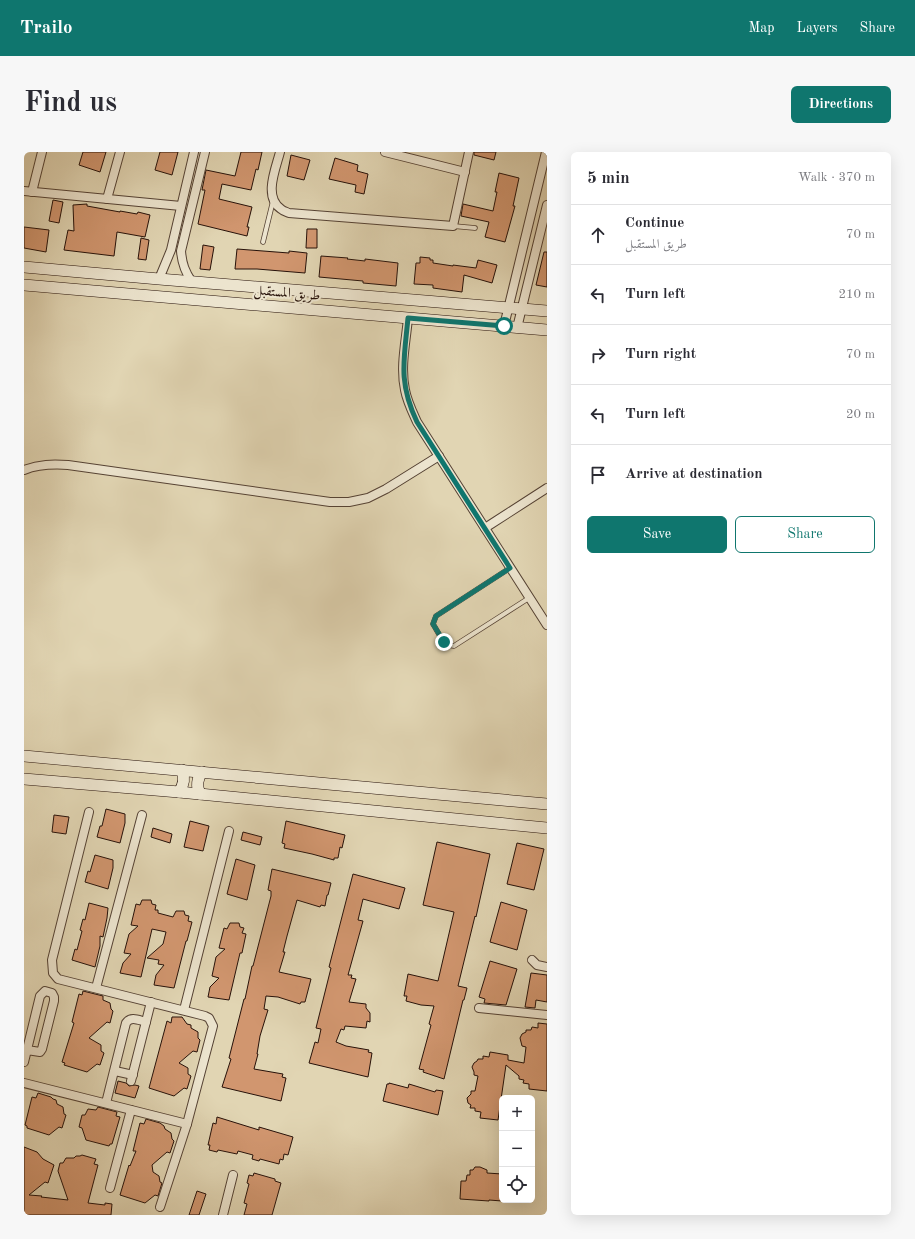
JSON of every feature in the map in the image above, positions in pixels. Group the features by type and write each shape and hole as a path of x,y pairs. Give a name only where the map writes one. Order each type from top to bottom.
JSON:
{"street":[{"path":"42,152 28,191 181,206"},
{"path":"107,199 120,152"},
{"path":"159,279 171,250 194,152"},
{"path":"192,282 185,272 181,251 205,152"},
{"path":"280,152 271,190 273,200 280,209 289,213 453,226 469,152"},
{"path":"385,152 465,172"},
{"path":"504,326 546,152"},
{"path":"517,328 547,205"},
{"path":"171,250 181,251"},
{"name":"طريق المستقبل","path":"24,266 192,282 547,311"},
{"name":"طريق المستقبل","path":"24,285 547,330"},
{"path":"408,318 403,370 404,388 409,405 417,422 547,624"},
{"path":"24,470 34,466 51,464 68,465 330,502 349,502 368,498 386,489 439,456"},
{"path":"484,528 547,488"},
{"path":"24,756 547,804"},
{"path":"179,792 184,784 184,775 182,770"},
{"path":"200,794 197,780 202,772"},
{"path":"24,779 179,792 547,828"},
{"path":"89,812 52,960 53,973 58,979 205,1016 209,1018 212,1026 187,1124 160,1207"},
{"path":"96,988 142,815"},
{"path":"184,1010 229,830"},
{"path":"532,960 538,965 547,967"},
{"path":"24,1062 40,996 45,992 52,993 54,1001 42,1049 40,1052 27,1050"},
{"path":"115,1071 132,1078 150,1002"},
{"path":"479,1008 547,1015"},
{"path":"106,1103 126,1023 132,1018 146,1022"},
{"path":"24,1083 187,1124"},
{"path":"110,1188 131,1110"},
{"path":"223,1215 233,1175"}],"lane":[{"path":"263,242 273,200"},
{"path":"453,226 475,228"},
{"path":"510,568 436,616 433,624 444,642 454,646 529,598"}],"building":[{"path":"83,152 106,152 100,172 79,165"},
{"path":"160,152 178,152 172,175 155,170"},
{"path":"241,152 262,152 251,190 222,184 219,199 252,207 247,227 249,227 247,236 198,224 205,190 202,190 206,170 235,176"},
{"path":"474,152 496,152 494,160 474,155"},
{"path":"291,155 310,160 304,180 287,176"},
{"path":"335,158 358,165 357,171 368,174 364,194 355,192 356,185 329,179"},
{"path":"499,173 519,178 513,206 515,206 505,242 485,237 489,222 461,216 463,204 493,211"},
{"path":"53,200 63,202 59,223 49,221"},
{"path":"87,204 87,206 120,212 137,214 138,212 150,215 145,237 117,232 114,256 64,250 68,230 74,231 73,205"},
{"path":"24,227 49,230 46,252 24,248"},
{"path":"307,229 317,229 317,248 306,248"},
{"path":"141,238 149,240 146,260 138,259"},
{"path":"203,245 214,247 210,270 200,269"},
{"path":"237,249 307,253 305,273 257,269 235,269"},
{"path":"544,252 547,252 547,287 536,285"},
{"path":"321,256 398,263 396,286 319,277"},
{"path":"420,257 430,258 430,260 433,260 433,263 453,266 476,268 478,260 497,265 492,283 464,275 462,292 433,288 433,285 414,284 416,263 420,263"},
{"path":"106,809 125,814 125,823 120,843 97,837 100,826 102,826"},
{"path":"54,815 69,817 66,834 52,832"},
{"path":"190,821 209,826 203,851 184,847"},
{"path":"286,821 345,835 342,848 340,847 338,858 334,858 334,860 284,848 285,844 282,843"},
{"path":"153,828 172,834 170,843 151,837"},
{"path":"243,832 262,837 260,845 241,840"},
{"path":"437,842 490,854 476,917 475,916 458,986 467,988 444,1079 423,1072 424,1070 419,1069 431,1025 429,1024 434,1006 421,1005 406,1001 407,996 404,996 408,974 438,981 454,912 423,905"},
{"path":"517,843 544,849 534,890 507,884"},
{"path":"95,855 113,860 113,868 108,889 85,882 88,871 90,872"},
{"path":"236,859 255,865 247,900 227,894"},
{"path":"272,869 331,883 325,906 321,905 320,907 297,900 283,952 285,952 279,972 311,979 305,1002 301,1002 300,1004 278,997 266,996 264,1009 268,1010 260,1036 258,1054 254,1069 283,1074 282,1077 286,1078 281,1101 222,1087 231,1059 229,1058 271,896 271,891 268,890"},
{"path":"353,874 405,888 399,909 363,899 358,920 363,921 348,975 352,975 351,978 356,979 349,1002 366,1004 366,1008 370,1013 370,1022 367,1021 366,1028 345,1026 344,1030 341,1029 336,1042 346,1046 369,1050 368,1052 372,1053 368,1077 309,1063 315,1042 318,1043 321,1029 316,1028 331,968 329,967"},
{"path":"142,900 151,900 152,904 156,905 155,910 158,910 158,913 173,917 176,911 184,911 185,915 189,916 188,921 192,922 174,988 154,985 156,975 164,965 158,964 159,960 147,958 163,944 166,932 152,929 141,977 120,973 123,963 131,954 124,953 129,934 138,926 131,925 136,904 140,905"},
{"path":"501,902 527,910 517,950 490,942"},
{"path":"89,903 108,908 103,937 100,936 100,946 95,967 72,960 75,949 77,950 82,931 80,930 83,919 85,920"},
{"path":"230,923 239,923 240,927 244,928 242,933 246,934 229,1000 208,997 210,987 219,978 212,976 216,957 225,949 219,948 224,928 227,929"},
{"path":"490,961 517,969 506,1005 484,1003 485,999 479,997"},
{"path":"531,973 547,975 547,1002 536,1000 535,1008 525,1007"},
{"path":"83,991 103,996 103,1000 110,1003 113,1011 110,1023 107,1022 89,1038 101,1045 101,1051 104,1053 100,1065 97,1064 87,1072 64,1065 65,1063 62,1062 74,1023 72,1022 79,994 82,995"},
{"path":"172,1017 182,1017 187,1024 191,1025 191,1028 198,1032 198,1038 200,1040 197,1052 193,1051 179,1063 188,1068 188,1074 191,1076 187,1089 184,1088 174,1096 149,1088 167,1021 171,1023"},
{"path":"538,1023 547,1024 547,1091 529,1089 529,1084 523,1083 524,1080 519,1079 519,1076 506,1065 502,1095 499,1095 498,1120 480,1118 481,1112 475,1111 475,1108 470,1108 471,1105 468,1103 467,1098 471,1094 471,1091 475,1091 478,1076 474,1075 472,1067 474,1063 478,1059 483,1059 483,1056 489,1057 490,1052 508,1055 508,1060 524,1063 526,1047 522,1046 520,1038 526,1030 531,1030 532,1027 538,1028"},
{"path":"118,1081 126,1083 129,1086 139,1086 135,1098 115,1093"},
{"path":"389,1083 408,1088 409,1084 435,1092 436,1090 443,1091 438,1115 383,1101 387,1084"},
{"path":"38,1093 56,1100 57,1104 63,1107 64,1114 66,1115 62,1128 59,1127 49,1135 27,1128 25,1125 32,1097 36,1098"},
{"path":"98,1107 117,1112 116,1116 120,1117 112,1144 109,1146 86,1140 82,1128 79,1127 82,1115 85,1115 88,1109 96,1110"},
{"path":"217,1117 259,1130 259,1127 293,1137 288,1155 284,1154 283,1160 280,1159 279,1164 260,1159 259,1161 252,1159 253,1155 238,1151 237,1154 218,1150 217,1152 209,1150 210,1145 208,1145 213,1123 216,1124"},
{"path":"146,1119 160,1123 164,1126 165,1129 171,1133 174,1141 170,1153 167,1152 152,1165 153,1172 159,1176 160,1182 162,1183 158,1196 155,1195 145,1203 120,1195 129,1165 130,1166 136,1151 133,1151 140,1123 144,1124"},
{"path":"24,1147 37,1152 43,1159 54,1165 48,1183 45,1182 29,1195 42,1196 41,1197 68,1200 58,1171 60,1163 63,1163 66,1158 74,1158 82,1155 96,1159 94,1164 98,1165 88,1203 105,1205 105,1203 112,1204 111,1215 24,1215"},
{"path":"475,1167 480,1167 487,1170 487,1173 499,1174 499,1201 460,1199 461,1181 466,1181 467,1175 470,1175 470,1170 473,1170"},
{"path":"254,1173 275,1179 275,1181 281,1183 272,1215 244,1215 247,1204 244,1203 249,1184 247,1183 249,1175 253,1176"},
{"path":"197,1191 206,1194 199,1215 189,1215"}],"route":[{"path":"444,642 433,624 436,616 510,568 417,422 409,405 404,388 403,370 408,318 504,326"}]}
